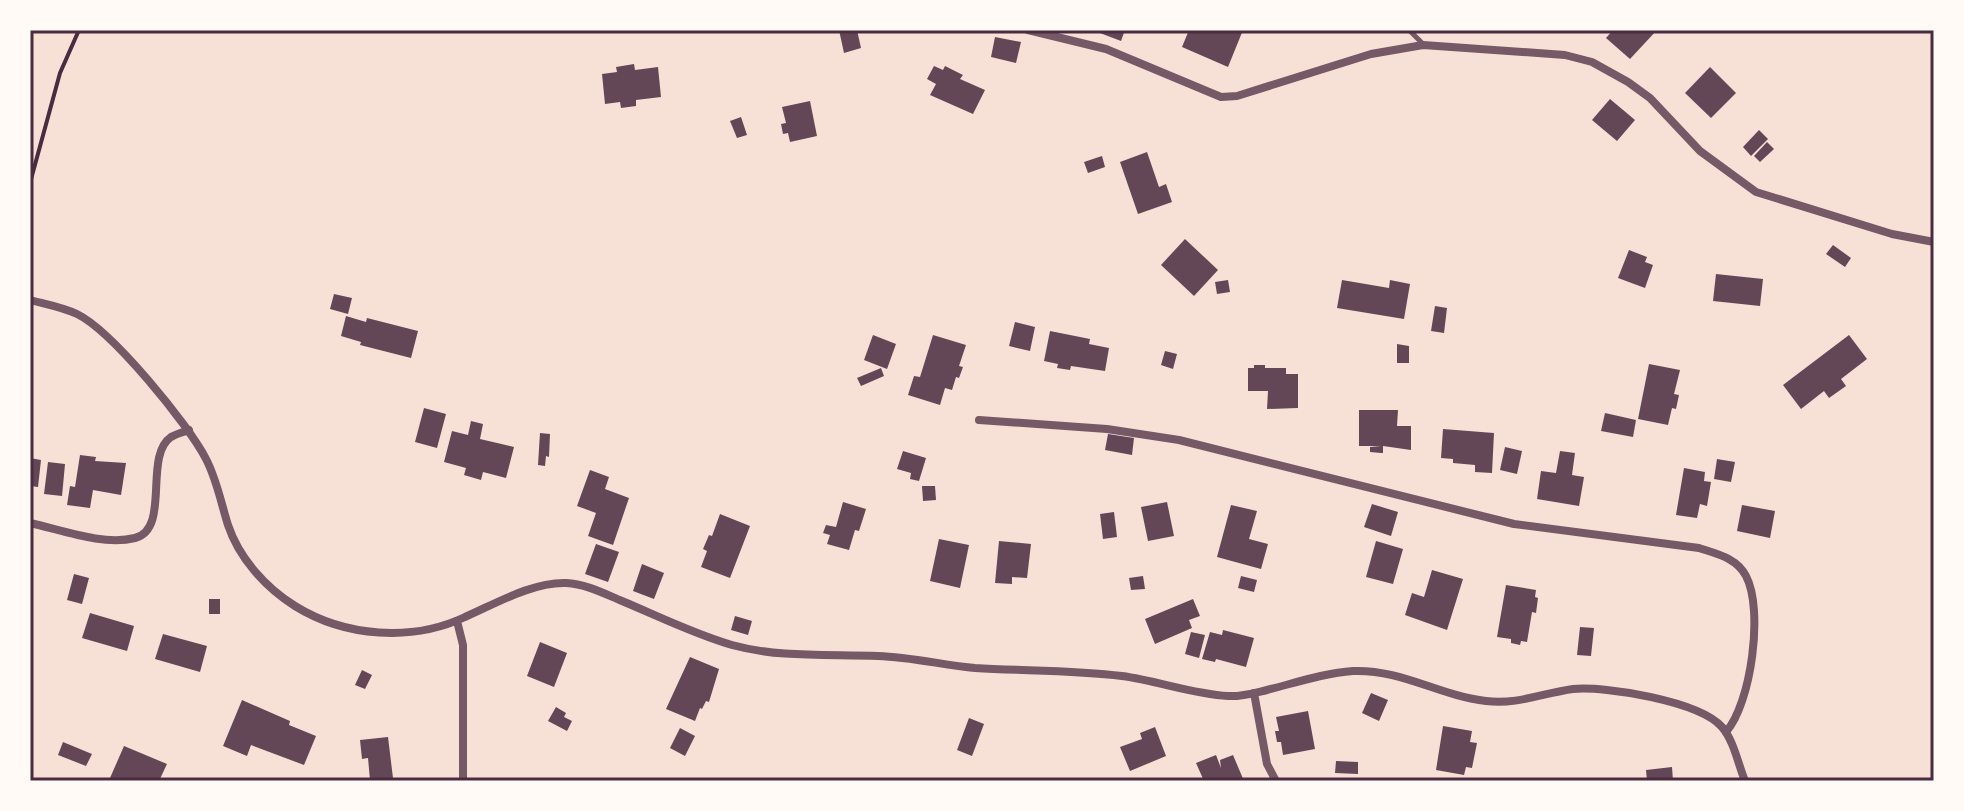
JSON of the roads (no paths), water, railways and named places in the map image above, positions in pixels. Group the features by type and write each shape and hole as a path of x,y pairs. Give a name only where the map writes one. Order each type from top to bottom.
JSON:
{"street":[{"path":"1028,30 1106,49 1221,97 1237,96 1371,54 1423,45 1565,55 1592,62 1618,75 1650,98 1700,151 1756,192 1892,234 1934,242"},
{"path":"30,300 63,309 93,324 119,349 189,430 208,461 233,538 243,556 281,596 327,622 366,633 424,629 457,621 523,592 562,583 592,589 711,639 763,651 881,656 971,668 1120,676 1235,697 1346,672 1372,671 1414,679 1468,698 1492,702 1523,701 1566,690 1604,690 1650,697 1690,708 1714,720 1726,732 1745,781"},
{"path":"979,420 1107,429 1179,440 1514,524 1699,548 1720,554 1735,562 1746,576 1755,605 1752,656 1741,706 1726,732"},
{"path":"30,523 102,539 142,535 153,514 161,450 170,437 189,430"},
{"path":"457,621 463,645 463,781"},
{"path":"1254,693 1267,764 1276,781"}],"lane":[{"path":"1409,30 1423,45"}]}
